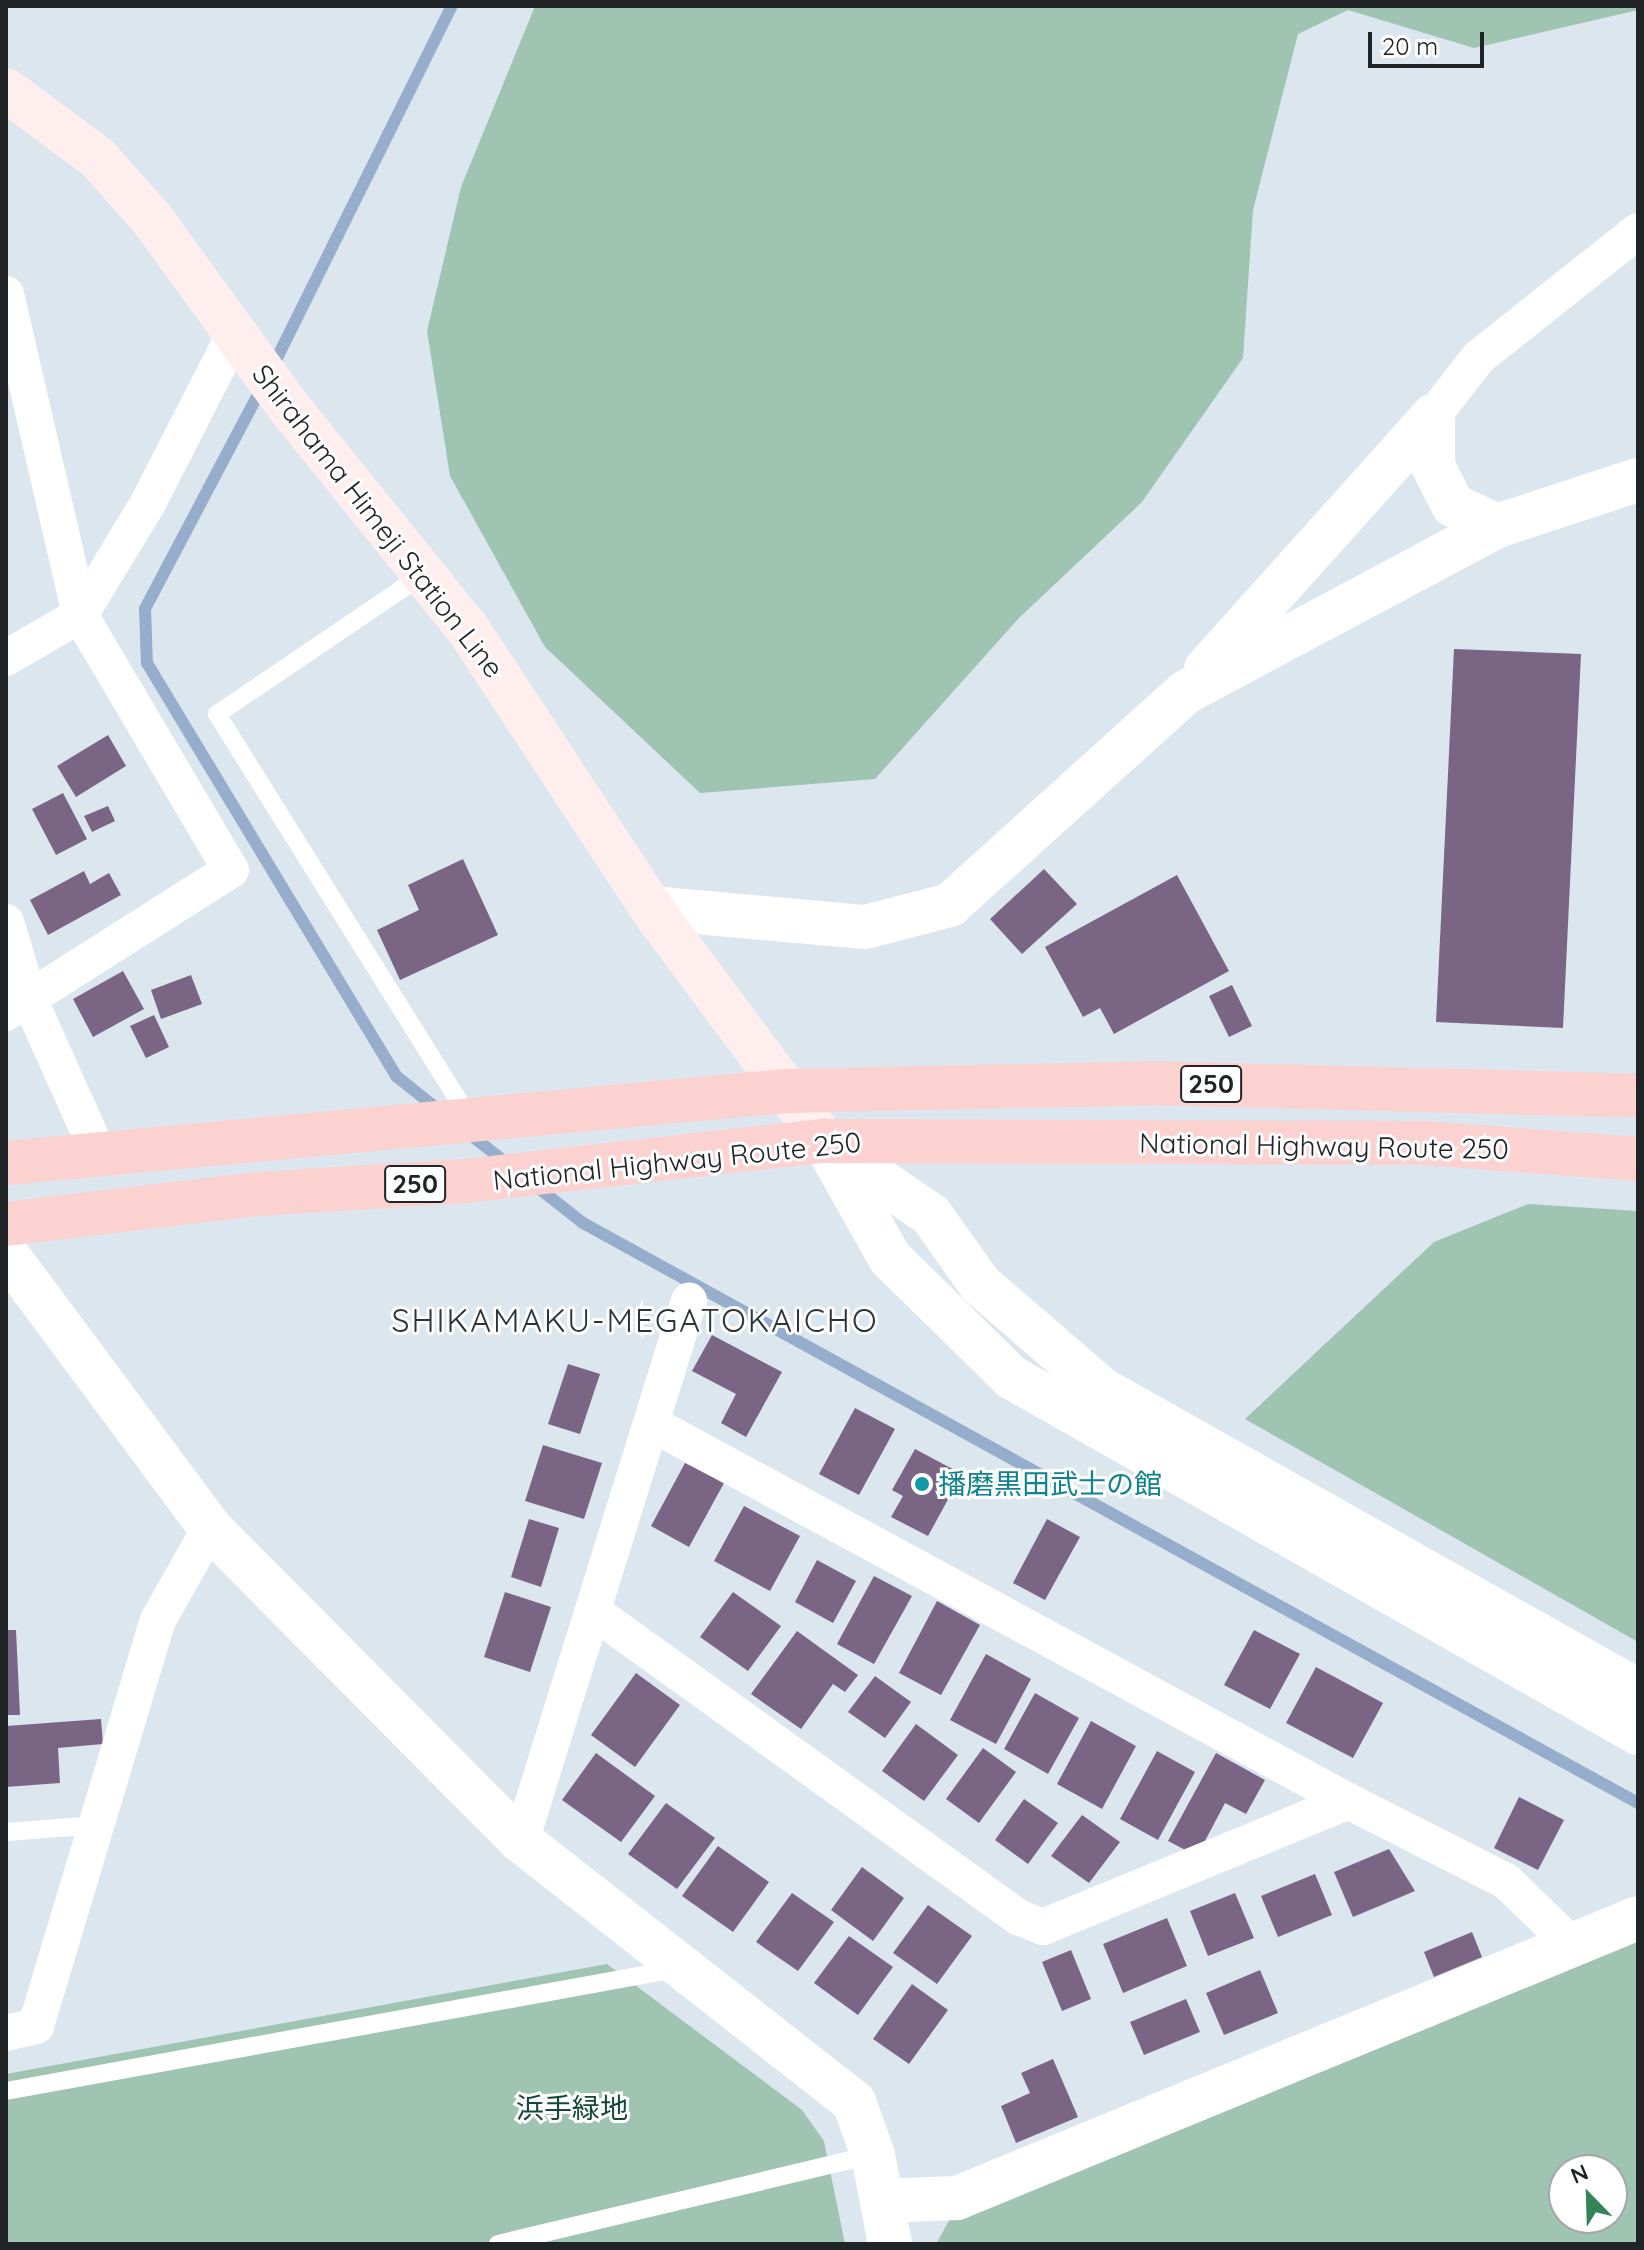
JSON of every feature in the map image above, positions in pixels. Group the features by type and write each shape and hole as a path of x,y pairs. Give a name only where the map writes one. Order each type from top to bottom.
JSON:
{"highway":[{"name":"National Highway Route 250","path":"6,1163 98,1152 785,1091 1152,1083 1638,1096"},
{"name":"National Highway Route 250","path":"6,1224 258,1194 465,1181 824,1141 1425,1143 1638,1159"}],"main road":[{"name":"Shirahama Himeji Station Line","path":"6,90 98,158 152,219 287,405 468,629 651,908 824,1141"}],"street":[{"path":"651,908 865,927 950,905 1186,692 1433,416 1479,357 1638,231"},
{"path":"6,294 80,615 231,870 18,1007"},
{"path":"6,658 80,615 242,346"},
{"path":"1433,416 1433,466 1453,505 1497,526"},
{"path":"1186,692 1497,526 1638,480"},
{"path":"6,922 18,1007 98,1152"},
{"path":"824,1141 931,1215 980,1284 1103,1390 1638,1691"},
{"path":"824,1141 890,1258 1011,1377 1638,1733"},
{"path":"6,1253 210,1528 521,1841 854,2102 873,2155 890,2244"},
{"path":"521,1841 654,1425 689,1301"},
{"path":"654,1425 1348,1801 1506,1881 1573,1946"},
{"path":"6,2033 36,2026 158,1620 210,1528"},
{"path":"594,1612 1018,1917 1043,1927 1348,1801"},
{"path":"883,2201 957,2198 1638,1918"}],"lane":[{"path":"424,574 217,714 470,1119"},
{"path":"6,1832 98,1825"},
{"path":"6,2091 683,1968"},
{"path":"498,2244 873,2155"}],"green space":[{"path":"535,6 1638,6 1638,10 1474,48 1348,10 1298,34 1253,210 1243,358 1142,502 1019,618 875,779 700,793 545,647 450,476 427,331 461,187"},
{"path":"1528,1204 1638,1211 1638,1642 1245,1419 1434,1242"},
{"path":"1638,1936 1638,2244 936,2244 950,2219"},
{"name":"浜手緑地","path":"607,1964 802,2110 824,2141 845,2244 6,2244 6,2074"}],"building":[{"path":"1454,649 1581,654 1563,1028 1436,1022"},
{"path":"108,735 126,766 76,797 57,766"},
{"path":"63,793 87,839 56,855 32,809"},
{"path":"108,806 115,821 92,832 84,816"},
{"path":"463,859 498,935 400,980 377,930 419,910 408,885"},
{"path":"1044,869 1077,904 1022,954 990,919"},
{"path":"84,871 90,884 109,873 121,895 48,935 30,900"},
{"path":"1177,875 1229,971 1114,1034 1100,1008 1083,1017 1045,947"},
{"path":"123,971 144,1009 93,1037 73,999"},
{"path":"191,975 202,1004 161,1019 151,990"},
{"path":"1232,985 1252,1026 1229,1037 1209,996"},
{"path":"154,1015 169,1047 146,1058 130,1026"},
{"path":"712,1335 782,1372 746,1437 721,1423 736,1394 692,1371"},
{"path":"568,1364 600,1374 580,1434 548,1424"},
{"path":"855,1408 895,1429 859,1495 819,1474"},
{"path":"543,1445 602,1463 584,1519 525,1501"},
{"path":"915,1449 962,1474 928,1536 891,1517 903,1496 892,1490"},
{"path":"685,1463 724,1483 689,1547 651,1526"},
{"path":"744,1506 800,1536 770,1591 714,1561"},
{"path":"529,1519 559,1528 541,1587 511,1577"},
{"path":"1047,1519 1080,1537 1045,1600 1013,1583"},
{"path":"817,1560 856,1581 833,1623 795,1602"},
{"path":"874,1576 912,1596 874,1664 837,1644"},
{"path":"505,1592 551,1607 530,1672 484,1657"},
{"path":"733,1592 781,1626 748,1671 700,1637"},
{"path":"937,1601 980,1625 941,1695 899,1673"},
{"path":"6,1630 16,1630 20,1715 6,1715"},
{"path":"1254,1630 1300,1654 1270,1709 1224,1685"},
{"path":"797,1631 858,1675 845,1692 833,1684 801,1729 751,1694"},
{"path":"986,1654 1031,1679 996,1744 950,1720"},
{"path":"1316,1667 1383,1703 1353,1758 1286,1723"},
{"path":"636,1673 680,1705 635,1767 591,1735"},
{"path":"875,1676 911,1702 885,1738 848,1712"},
{"path":"1035,1693 1079,1718 1048,1774 1004,1749"},
{"path":"101,1719 103,1744 58,1748 60,1783 6,1787 6,1726"},
{"path":"1091,1721 1136,1746 1102,1809 1057,1784"},
{"path":"916,1724 958,1755 924,1801 882,1771"},
{"path":"983,1748 1016,1772 979,1823 946,1799"},
{"path":"1157,1751 1195,1772 1158,1840 1120,1819"},
{"path":"596,1753 655,1796 621,1842 562,1800"},
{"path":"1216,1753 1265,1780 1246,1814 1225,1803 1197,1856 1168,1841"},
{"path":"1519,1797 1564,1820 1538,1870 1494,1848"},
{"path":"1024,1799 1058,1823 1028,1864 995,1840"},
{"path":"666,1803 715,1838 677,1889 628,1854"},
{"path":"1082,1815 1120,1842 1089,1883 1051,1856"},
{"path":"718,1846 769,1882 733,1932 682,1896"},
{"path":"1389,1849 1415,1891 1353,1917 1334,1872"},
{"path":"862,1867 904,1898 873,1941 831,1910"},
{"path":"1315,1874 1332,1915 1278,1937 1261,1896"},
{"path":"792,1893 834,1922 798,1971 756,1942"},
{"path":"1235,1893 1254,1938 1208,1956 1190,1911"},
{"path":"928,1905 972,1936 937,1984 893,1953"},
{"path":"1167,1918 1187,1966 1123,1993 1103,1944"},
{"path":"1472,1932 1482,1957 1434,1977 1424,1952"},
{"path":"849,1936 893,1967 858,2015 814,1983"},
{"path":"1071,1950 1091,1999 1062,2011 1042,1962"},
{"path":"1260,1970 1278,2013 1224,2035 1206,1993"},
{"path":"912,1984 948,2010 909,2064 873,2039"},
{"path":"1186,1999 1200,2032 1144,2055 1130,2022"},
{"path":"1053,2059 1078,2117 1016,2143 1001,2106 1030,2093 1021,2073"}],"waterway":[{"path":"272,368 452,6"},
{"path":"263,385 145,609 147,663 396,1076 440,1111"},
{"path":"467,1132 509,1165"},
{"path":"536,1186 583,1223 1638,1803"}],"place":[{"name":"播磨黒田武士の館","path":"922,1484"}],"district":[{"name":"SHIKAMAKU-MEGATOKAICHO","path":"635,1320"}]}
